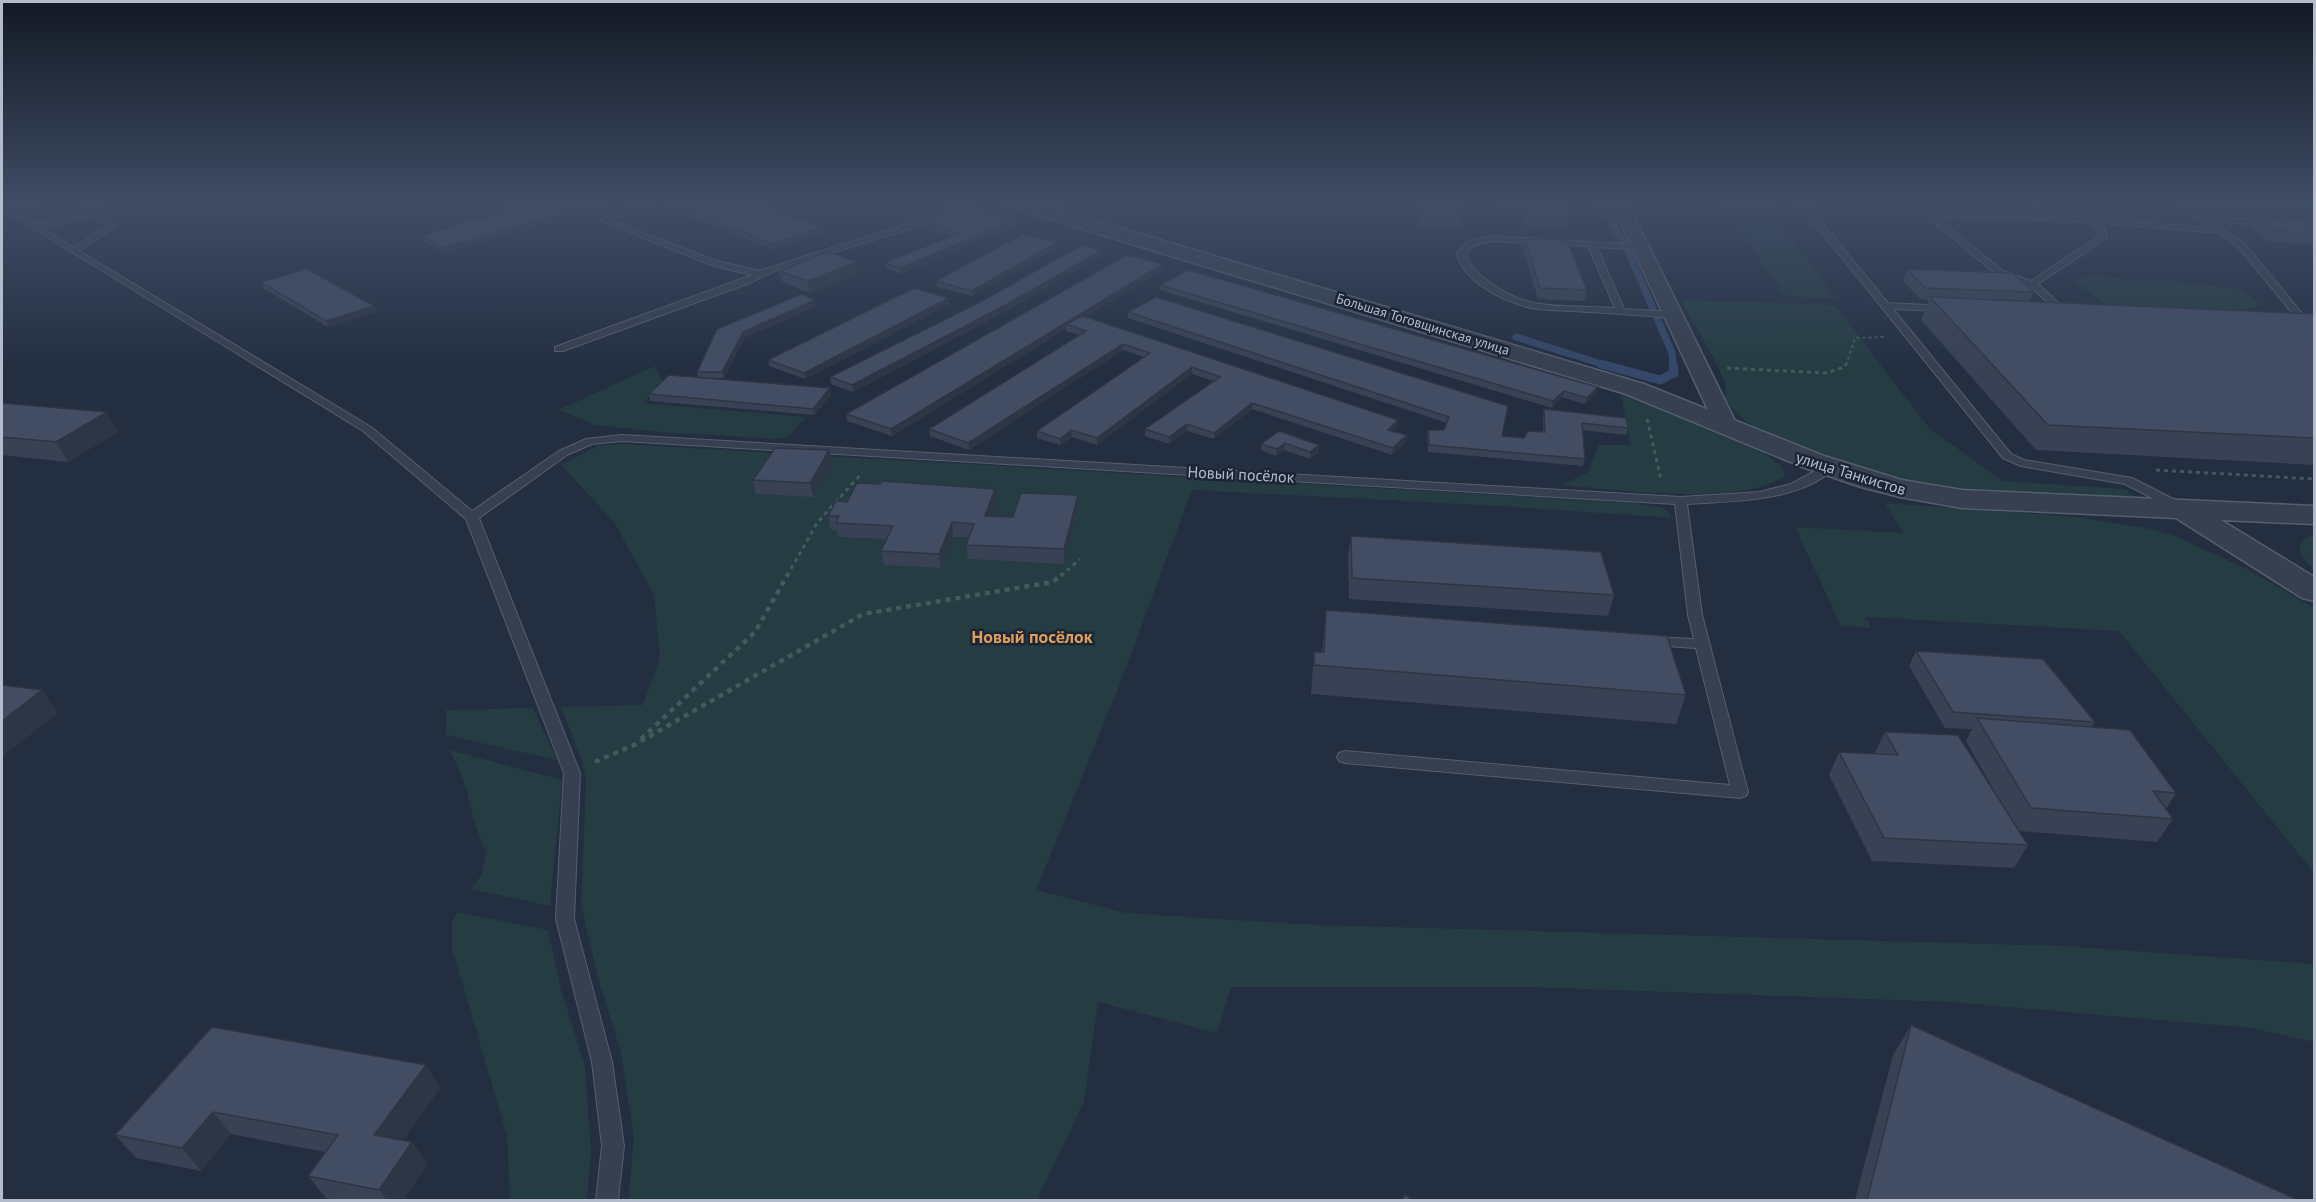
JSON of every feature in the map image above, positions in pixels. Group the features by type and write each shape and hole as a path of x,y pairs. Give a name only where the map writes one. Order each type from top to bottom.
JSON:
{"street":[{"name":"Большая Тоговщинская улица","path":"1200,258 1591,375 1635,389 1726,425"},
{"path":"1646,258 1726,425"},
{"name":"улица Танкистов","path":"1726,425 1828,468 1885,486 1924,494 1962,499 2183,509 2314,591"},
{"path":"2183,509 2314,515"}],"lane":[{"path":"86,258 367,429 472,517 572,773 565,919 602,1062 613,1146 607,1200"},
{"path":"701,258 759,274"},
{"path":"559,350 803,258"},
{"path":"1461,258 1466,269 1480,280 1523,303 1543,307 1674,315"},
{"path":"1598,258 1621,312"},
{"path":"1846,258 2007,456 2021,463 2128,481 2183,509"},
{"path":"1982,258 2000,273 2032,284 2065,314"},
{"path":"2032,284 2071,258"},
{"path":"2252,258 2306,324 2295,324"},
{"path":"1884,306 1957,309"},
{"path":"2053,313 2076,314"},
{"name":"Новый посёлок","path":"472,517 563,453 590,441 622,438 1681,501 1759,496 1796,487 1828,468"},
{"path":"1345,757 1740,792 1695,615 1681,501"},
{"path":"1631,639 1702,645"}],"path":[{"path":"636,744 755,632 817,524 881,452"},
{"path":"572,773 636,744 863,614 1053,582 1080,559"}],"green space":[{"path":"1759,258 1806,258 1836,299 1786,296"},
{"path":"2087,276 2168,281 2240,289 2261,305 2227,315 2131,311 2101,302 2075,281"},
{"path":"1681,300 1835,305 1929,428 2003,481 2126,489 2135,497 1955,490 1921,486 1841,464 1785,441 1754,427 1735,412 1726,400 1725,382"},
{"path":"655,366 663,382 643,403 806,417 789,437 776,439 661,432 595,425 558,410"},
{"path":"1628,391 1752,444 1781,466 1785,476 1765,485 1709,494 1645,493 1561,485 1587,473 1599,445 1631,445 1621,395"},
{"path":"622,444 1634,503 1664,508 1674,518 1192,490 1118,689 1036,890 1126,913 1318,925 2065,946 2314,964 2314,1042 2251,1028 1950,1002 1529,987 1231,987 1217,1033 1098,1002 1084,1102 1037,1200 628,1200 634,1138 621,1052 599,981 581,905 586,779 580,755 561,707 643,705 660,658 654,595 614,522 561,465 599,445"},
{"path":"1885,503 2077,517 2151,529 2175,536 2247,569 2314,608 2314,873 2119,631 1866,617 1871,628 1841,626 1795,527 1903,533"},
{"path":"2314,535 2314,570 2300,554 2300,544 2306,537"},
{"path":"533,708 557,760 446,735 446,710"},
{"path":"450,750 562,780 550,906 471,889 482,874 486,853 473,818 467,790"},
{"path":"457,912 548,930 561,990 585,1066 591,1151 587,1200 510,1200 507,1136 452,948 452,923"}],"building":[{"path":"812,258 845,258 856,262 808,281 779,271"},
{"path":"897,258 924,258 900,268 885,263"},
{"path":"978,258 1029,258 972,291 936,281"},
{"path":"1059,258 1088,258 1002,307 852,385 830,377 982,301"},
{"path":"1122,258 1139,258 1163,264 891,429 846,414"},
{"path":"1531,258 1574,258 1587,290 1540,288"},
{"path":"307,269 374,306 326,321 261,282"},
{"path":"1907,269 2013,273 2034,292 1925,288"},
{"path":"1188,270 1598,387 1587,398 1564,391 1553,401 1160,285"},
{"path":"914,288 949,298 804,373 768,360"},
{"path":"802,294 815,300 743,332 722,372 697,372 717,329"},
{"path":"1156,297 1508,406 1502,436 1524,438 1528,431 1545,432 1544,409 1626,418 1628,428 1582,423 1585,459 1429,445 1428,430 1444,430 1449,417 1128,312"},
{"path":"1930,297 2314,314 2314,438 2048,425"},
{"path":"1083,316 1398,420 1388,430 1407,435 1393,448 1252,403 1214,433 1187,424 1169,437 1145,429 1220,377 1192,367 1097,438 1071,430 1060,439 1037,431 1150,353 1123,344 968,443 929,429 1086,331 1066,324"},
{"path":"669,375 830,388 813,409 649,394"},
{"path":"2,403 107,412 56,442 2,437"},
{"path":"1279,431 1319,445 1310,452 1285,443 1277,449 1261,444"},
{"path":"775,448 829,450 810,483 753,480"},
{"path":"882,481 995,489 985,516 1013,517 1021,493 1078,495 1064,549 966,545 974,524 952,522 939,554 881,551 893,526 836,523 839,516 828,516 836,501 847,502 857,483 880,484"},
{"path":"1351,536 1601,552 1614,595 1352,578"},
{"path":"1326,610 1667,636 1686,695 1314,665 1314,652 1324,652"},
{"path":"1916,651 2043,659 2095,722 1953,712"},
{"path":"2,685 42,690 2,721"},
{"path":"1977,718 2130,730 2176,793 2153,791 2173,819 2031,808"},
{"path":"1885,732 1958,735 2028,845 1884,838 1839,752 1898,755"},
{"path":"1911,1025 2298,1200 1867,1200"},
{"path":"212,1027 426,1065 374,1135 412,1142 379,1190 308,1176 338,1135 213,1112 182,1148 115,1135"},
{"path":"1405,1195 1413,1200 1402,1200"}],"waterway":[{"path":"1631,258 1672,353 1673,365"},
{"path":"1516,337 1605,365"},
{"path":"1601,364 1660,380 1674,373 1673,364"}],"district":[{"name":"Новый посёлок","path":"1032,637"}]}
